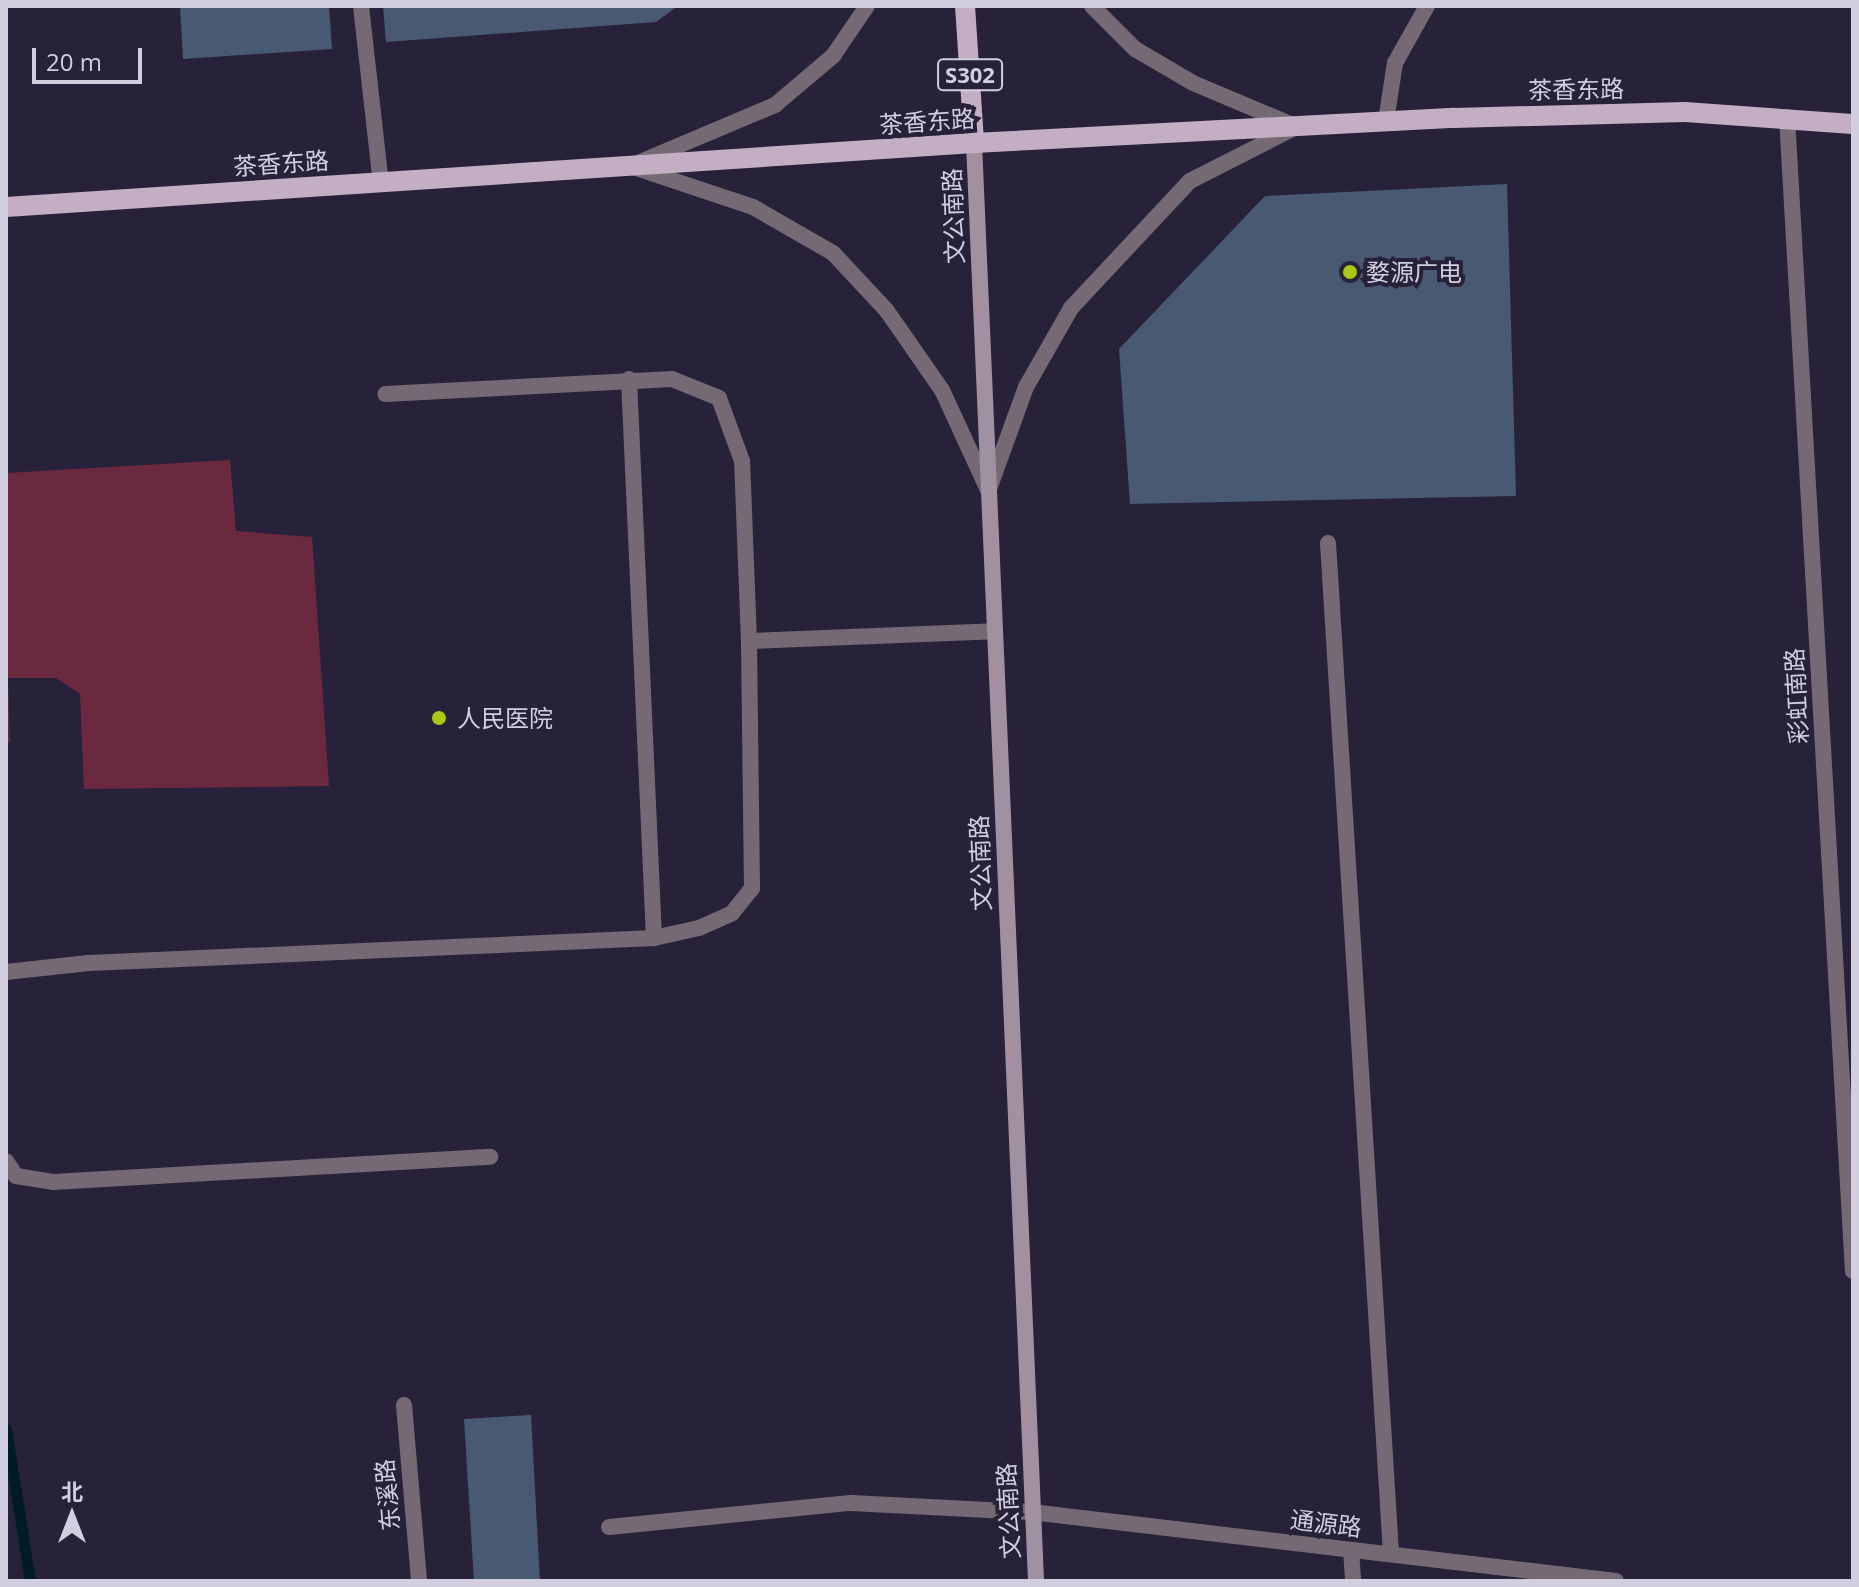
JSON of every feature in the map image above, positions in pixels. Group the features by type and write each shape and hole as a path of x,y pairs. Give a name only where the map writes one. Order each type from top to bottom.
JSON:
{"main road":[{"name":"S302","path":"965,6 974,143"},
{"name":"茶香东路","path":"6,207 974,143 1386,121 1685,112 1853,124"},
{"name":"文公南路","path":"974,143 1036,1581"}],"street":[{"path":"361,6 381,183"},
{"path":"631,166 775,105 833,56 867,6"},
{"path":"1092,6 1135,49 1193,83 1297,126"},
{"path":"1386,121 1395,63 1427,6"},
{"name":"彩虹南路","path":"1787,117 1853,1271"},
{"path":"988,491 1026,387 1071,308 1190,181 1297,126"},
{"path":"631,166 753,207 833,253 887,311 942,390 988,491"},
{"path":"629,379 654,938"},
{"path":"6,972 89,963 654,938 699,928 732,913 752,888 749,641 742,461 719,398 672,379 385,394"},
{"path":"1328,543 1391,1554"},
{"path":"749,641 994,631"},
{"path":"6,1161 16,1176 53,1182 490,1157"},
{"name":"东溪路","path":"404,1405 419,1581"},
{"name":"通源路","path":"609,1527 851,1503 1031,1512 1616,1581"},
{"path":"1351,1550 1353,1581"}],"shaded area":[{"path":"230,460 236,531 312,537 329,786 84,789 80,694 56,678 8,678 10,743 6,742 6,473"}],"building":[{"path":"180,6 329,6 332,49 183,59"},
{"path":"383,6 678,6 656,22 386,42"},
{"name":"婺源广电","path":"1507,184 1516,496 1130,504 1119,349 1265,196"},
{"path":"531,1415 540,1581 474,1581 464,1419"}],"waterway":[{"path":"6,1429 30,1581"}],"place":[{"name":"婺源广电","path":"1350,272"},
{"name":"人民医院","path":"439,718"}]}
